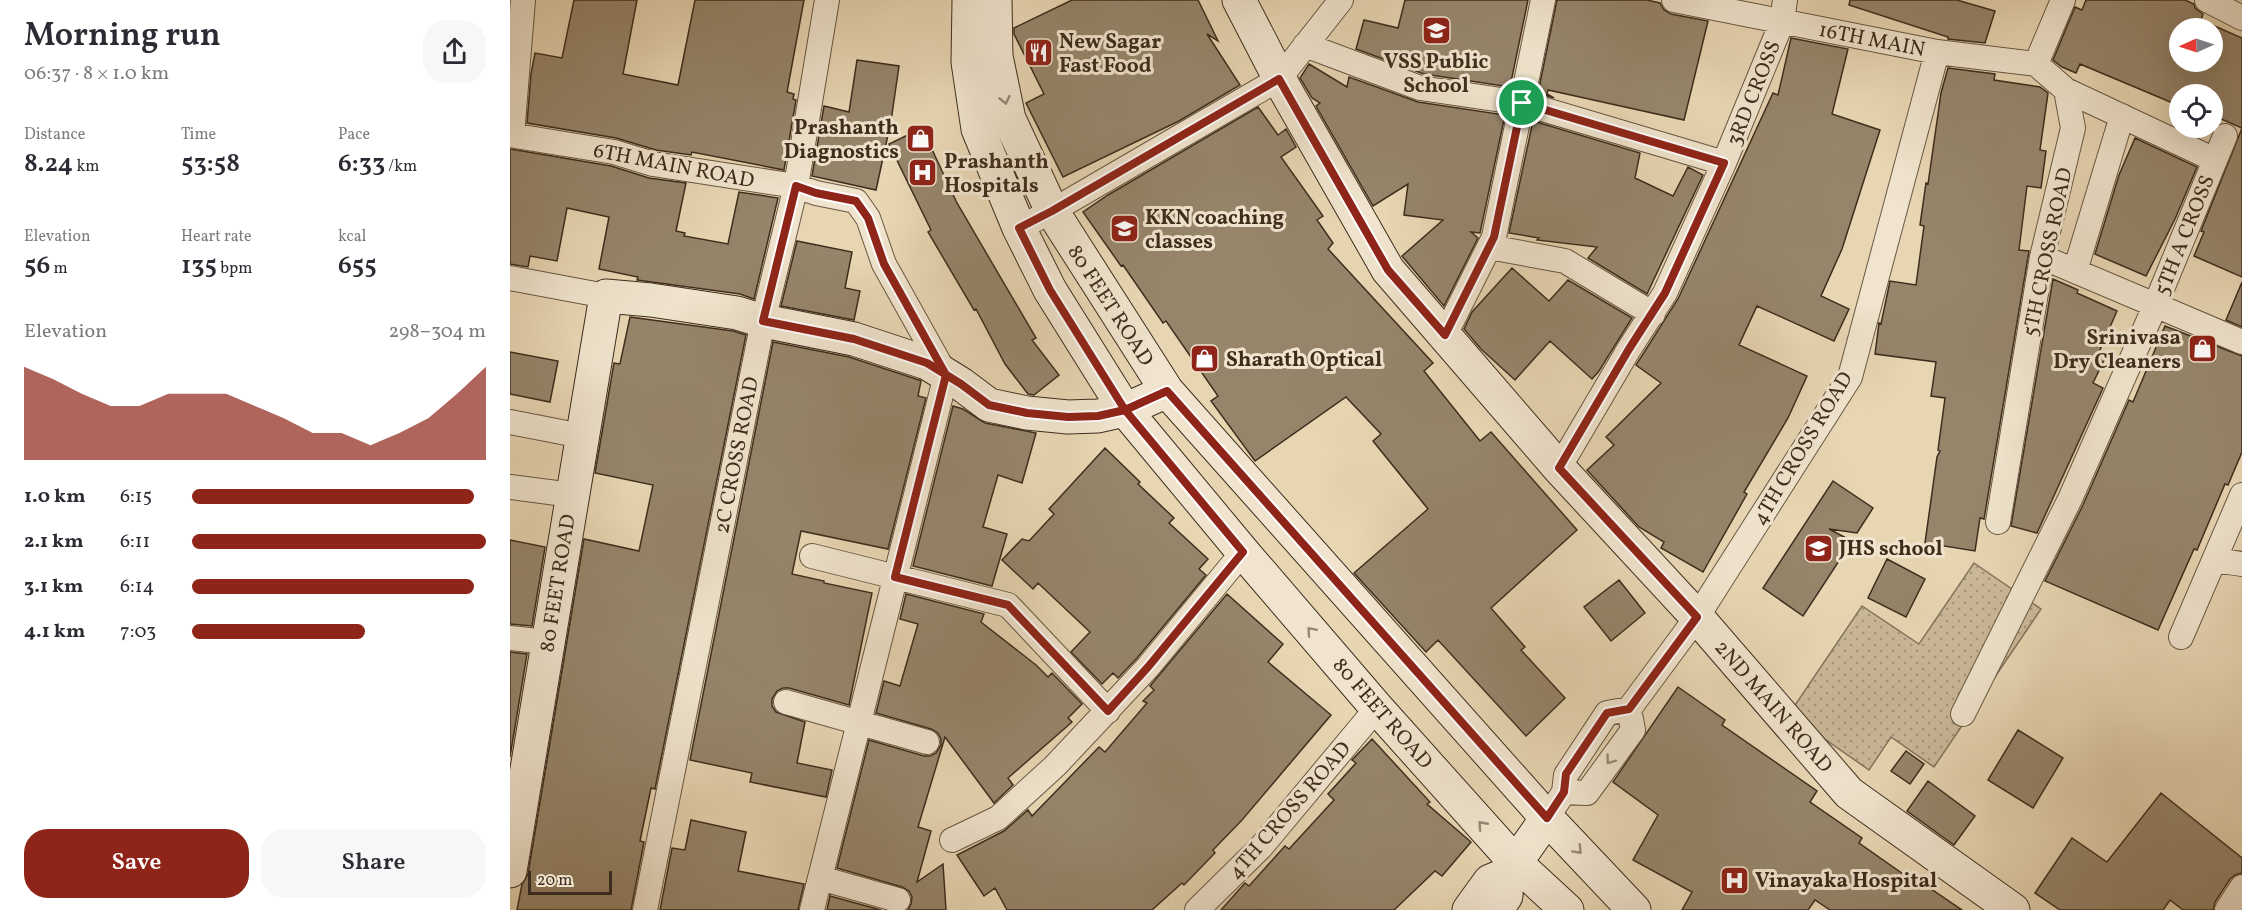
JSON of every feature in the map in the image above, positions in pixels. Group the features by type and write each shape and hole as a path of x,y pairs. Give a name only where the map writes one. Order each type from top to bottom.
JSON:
{"street":[{"path":"511,135 523,0"},
{"name":"2C CROSS ROAD","path":"645,910 763,321 796,186 827,0"},
{"name":"80 FEET ROAD","path":"969,0 982,59 1052,211 1167,391 1556,805 1634,910"},
{"name":"80 FEET ROAD","path":"995,0 982,59 978,129 1019,228 1050,290 1125,410 1511,868 1567,910"},
{"name":"2ND MAIN ROAD","path":"1239,0 1279,79 1388,270 1559,468 1697,617 1849,793 2013,910"},
{"path":"1019,228 1279,79 1341,0"},
{"path":"1445,335 1494,237 1543,0"},
{"name":"16TH MAIN","path":"1674,0 1784,11 1937,52 2036,64"},
{"path":"2063,0 2036,64 2067,90 2215,160"},
{"path":"2207,0 2242,18"},
{"name":"3RD CROSS","path":"1559,468 1665,293 1724,163 1784,11"},
{"path":"1305,45 1420,88 1522,103 1724,163"},
{"name":"4TH CROSS ROAD","path":"1556,805 1566,774 1607,713 1629,709 1697,617 1850,377 1937,52"},
{"name":"5TH CROSS ROAD","path":"1998,522 2042,257 2073,128 2067,90"},
{"path":"2074,271 2122,116"},
{"name":"6TH MAIN ROAD","path":"511,135 614,152 653,164 796,186 816,193 856,201 868,218 884,264 946,375"},
{"name":"5TH A CROSS","path":"1963,714 2070,499 2155,306 2225,136"},
{"path":"1489,248 1565,261 1653,314"},
{"path":"2042,257 2242,342"},
{"path":"510,278 606,296 651,300 737,313 763,321 854,339 927,363 989,405 1027,413 1068,417 1098,416 1125,410 1167,391"},
{"name":"80 FEET ROAD","path":"510,871 513,832 548,642 606,296"},
{"path":"812,910 946,375"},
{"path":"510,422 582,436"},
{"path":"510,487 572,495"},
{"path":"2181,637 2242,495"},
{"path":"951,840 998,818 1056,766 1148,667 1243,552"},
{"path":"812,556 1008,605 1108,711"},
{"path":"2214,560 2242,564"},
{"path":"510,638 548,642"},
{"path":"786,702 927,742"},
{"name":"4TH CROSS ROAD","path":"1197,910 1261,847 1377,708"},
{"path":"1469,910 1490,881 1511,868 1556,805"},
{"path":"1496,910 1506,896 1511,868"},
{"path":"820,878 898,900"},
{"path":"2227,910 2242,887"}],"shaded area":[{"path":"1974,563 2041,609 1934,767 1891,737 1869,770 1789,714 1862,606 1919,644"}],"building":[{"path":"574,0 637,0 623,74 678,85 695,0 804,0 787,92 794,94 793,99 796,100 784,170 692,152 691,155 656,150 616,138 527,123 535,53 562,58"},
{"path":"1072,0 1198,0 1218,41 1207,34 1240,85 1179,121 1063,177 1026,103 1044,94 1014,34 1014,28"},
{"path":"1405,0 1528,0 1510,87 1424,74 1356,49 1364,20 1398,28"},
{"path":"1557,0 1647,0 1660,3 1664,10 1671,14 1708,21 1684,120 1548,90 1547,94 1554,98 1538,93"},
{"path":"1850,0 1957,0 1995,11 1985,43 1948,39 1948,37 1849,5"},
{"path":"2086,0 2185,0 2194,4 2195,8 2203,14 2202,18 2169,18 2169,72 2223,72 2223,30 2242,38 2242,128 2223,120 2223,84 2169,84 2169,101 2080,64 2076,73 2062,67 2053,60 2075,7 2082,10"},
{"path":"1791,38 1848,49 1832,114 1880,130 1842,249 1821,296 1849,309 1834,341 1757,306 1739,345 1807,376 1788,418 1744,492 1747,494 1703,572 1661,548 1664,542 1639,527 1587,470 1614,445 1606,437 1661,383 1636,365 1678,299 1773,93 1778,95"},
{"path":"857,60 899,66 891,121 876,190 812,176 824,106 849,112"},
{"path":"1309,64 1347,87 1349,77 1418,102 1505,115 1480,233 1471,232 1478,238 1444,306 1402,256 1443,220 1404,215 1408,184 1373,206 1316,106 1320,103 1312,98 1300,78"},
{"path":"1948,68 1995,74 1994,80 2040,87 2048,93 2040,150 2046,151 2041,188 2027,186 2019,250 2029,251 1984,519 1980,518 1975,551 1925,543 1937,457 1940,451 1938,450 1945,398 1931,396 1936,362 1875,354 1879,323 1881,324 1890,281 1916,285 1924,226 1920,225 1926,183 1928,184 1941,93"},
{"path":"1258,107 1278,135 1286,129 1296,147 1281,157 1323,216 1317,220 1333,243 1328,249 1433,363 1424,371 1480,441 1491,432 1577,530 1491,608 1525,647 1521,650 1565,698 1526,736 1438,640 1426,652 1354,573 1428,509 1373,441 1381,434 1346,397 1255,461 1211,401 1218,396 1166,321 1163,323 1083,212"},
{"path":"1533,121 1640,153 1635,178 1673,196 1688,167 1703,175 1647,294 1588,258 1597,247 1537,240 1539,238 1509,233"},
{"path":"922,128 957,203 1036,338 1032,340 1059,375 1034,395 1028,394 1005,364 976,309 974,310 928,232 931,230 889,144"},
{"path":"2242,128 2242,277 2194,256 2204,232 2201,231"},
{"path":"2135,138 2197,167 2175,219 2146,276 2095,254 2119,175"},
{"path":"510,149 611,166 649,178 686,183 676,231 685,233 684,236 728,244 739,192 778,198 754,299 740,294 637,280 638,277 599,269 609,217 567,208 557,261 530,256 528,267 510,264"},
{"path":"797,241 852,252 845,288 860,291 854,320 781,306"},
{"path":"1512,268 1549,301 1568,280 1632,318 1592,379 1550,341 1515,380 1481,349 1464,329 1472,312"},
{"path":"2053,279 2117,311 2100,350 2107,354 2093,383 2103,388 2037,533 2011,526"},
{"path":"2242,282 2242,327 2226,320"},
{"path":"630,317 733,331 746,335 655,789 651,788 640,841 644,842 631,910 517,910 522,884 528,874 584,539 639,551 653,485 595,473 614,363 620,364"},
{"path":"2165,326 2242,356 2242,452 2228,485 2225,484 2197,550 2194,549 2158,630 2045,581 2083,505 2129,400 2133,402"},
{"path":"773,342 849,357 919,380 921,381 918,396 926,398 888,549 801,531 792,574 872,593 849,705 789,688 777,691 772,699 772,706 776,712 805,722 797,763 832,770 826,797 750,782 752,773 690,760"},
{"path":"510,352 558,361 550,402 510,394"},
{"path":"953,406 963,409 985,423 1036,433 1022,483 998,475 983,527 1007,534 992,586 913,566"},
{"path":"1105,448 1174,518 1169,523 1208,559 1199,569 1206,575 1137,658 1118,678 1113,673 1102,684 1071,652 1090,632 1038,583 1033,589 1002,560 1022,539 1029,541 1054,514 1049,509"},
{"name":"JHS school","path":"1833,481 1873,508 1857,533 1829,529 1852,541 1803,616 1763,588"},
{"path":"510,540 545,547 532,626 510,624"},
{"path":"1887,559 1925,579 1906,617 1868,598"},
{"path":"1619,580 1645,613 1611,641 1584,607"},
{"path":"906,594 984,614 981,622 1048,677 1052,673 1082,704 1068,718 1072,722 1008,778 1013,785 994,803 945,737 918,827 931,831 917,882 943,864 946,910 908,910 912,897 909,891 837,868 869,740 924,756 936,753 941,745 938,733 931,729 876,713 884,681 900,686 918,624 900,619"},
{"path":"1227,594 1283,644 1268,662 1331,715 1242,820 1213,850 1215,853 1184,885 1182,883 1152,910 1007,910 995,888 984,896 957,855 1004,831 1028,810 1032,816 1099,747 1105,752 1147,703 1143,701 1154,690 1150,686"},
{"path":"510,652 527,654 510,757"},
{"path":"1678,687 1725,720 1722,725 1817,791 1810,802 1862,838 1859,843 1916,883 1918,880 1962,910 1830,910 1815,900 1808,910 1682,910 1692,892 1633,860 1658,815 1613,782"},
{"path":"2018,730 2063,758 2033,808 1988,780"},
{"path":"1372,739 1430,802 1427,804 1471,842 1442,876 1435,871 1394,910 1221,910 1245,883 1249,886 1285,846 1289,849 1334,800 1328,794 1356,763 1352,760"},
{"path":"1906,751 1924,764 1910,784 1891,771"},
{"path":"1928,781 1975,816 1954,845 1907,811"},
{"path":"2161,793 2242,858 2242,873 2230,879 2215,902 2213,910 2183,910 2170,900 2163,910 2060,910 2035,893 2072,838 2107,862"},
{"path":"691,820 746,832 738,871 804,884 798,910 660,910 672,848 685,850"},
{"path":"830,896 881,910 827,910"}],"place":[{"name":"VSS Public School","path":"1436,30"},
{"name":"New Sagar Fast Food","path":"1038,53"},
{"name":"Prashanth Diagnostics","path":"920,139"},
{"name":"Prashanth Hospitals","path":"923,173"},
{"name":"KKN coaching classes","path":"1124,229"},
{"name":"Srinivasa Dry Cleaners","path":"2202,349"},
{"name":"Sharath Optical","path":"1205,359"},
{"name":"JHS school","path":"1818,548"},
{"name":"Vinayaka Hospital","path":"1734,880"}],"route":[{"path":"1522,103 1494,237 1445,335 1388,270 1279,79 1019,228 1050,290 1125,410 1098,416 1068,417 1027,413 989,405 961,384 946,375 927,363 854,339 763,321 796,186 816,193 856,201 868,218 884,264 946,375 895,577 1008,605 1108,711 1148,667 1243,552 1125,410 1167,391 1547,818 1564,792 1566,774 1607,713 1629,709 1697,617 1559,468 1665,293 1724,163 1522,103"}]}
